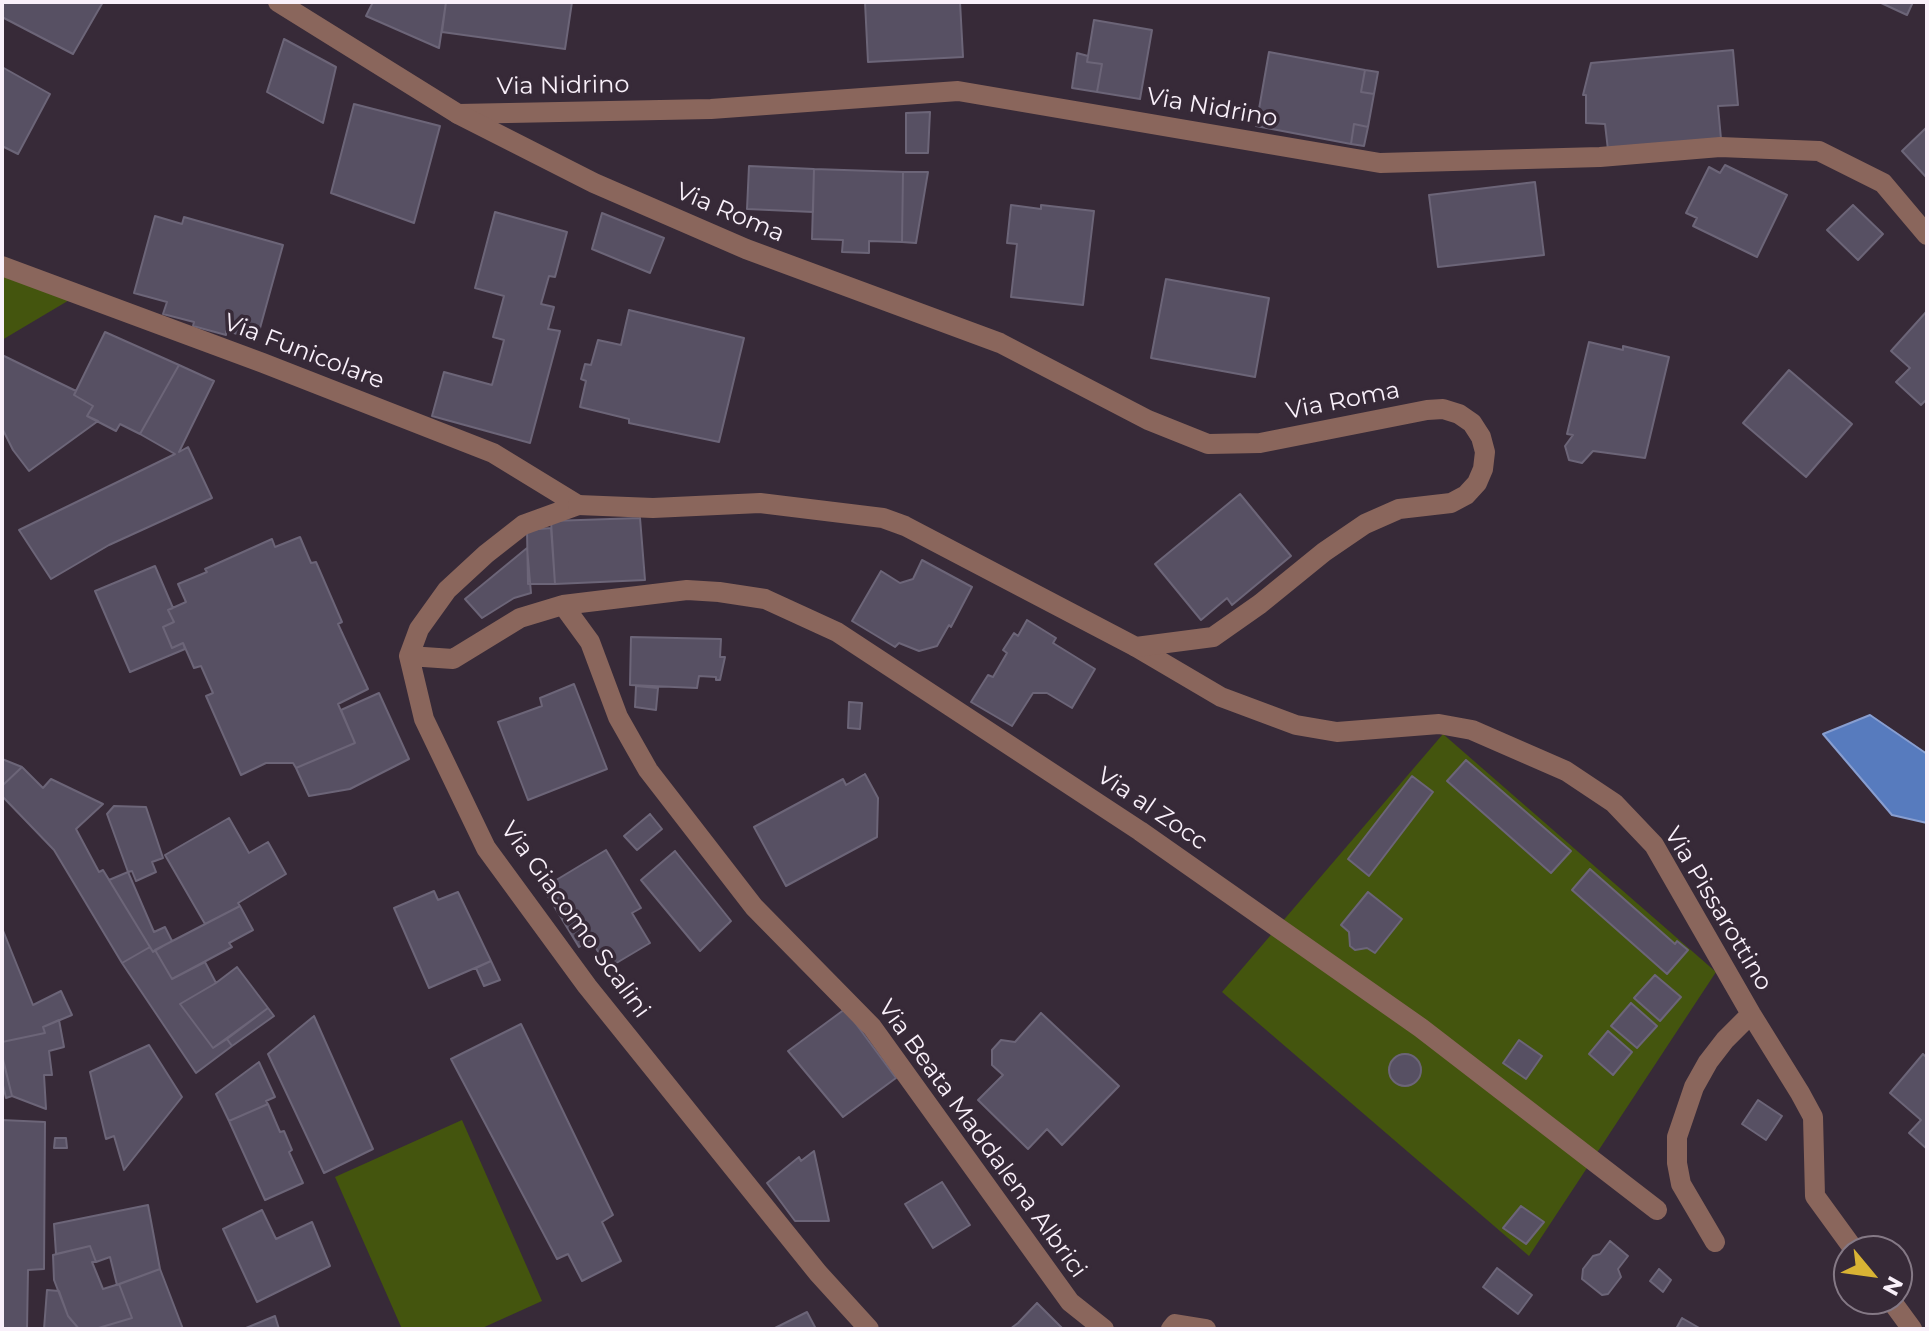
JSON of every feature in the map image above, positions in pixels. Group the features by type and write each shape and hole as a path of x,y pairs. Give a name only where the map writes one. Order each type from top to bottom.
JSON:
{"street":[{"name":"Via Roma","path":"278,2 458,114 594,183 746,249 1000,343 1148,420 1208,444 1260,443 1443,409 1459,414 1472,423 1481,437 1485,452 1483,469 1477,483 1466,495 1451,503 1399,509 1365,524 1213,637 1136,647"},
{"name":"Via Nidrino","path":"458,114 711,109 958,91 1380,163 1600,157 1720,147 1819,151 1883,183 1927,235"},
{"name":"Via Funicolare","path":"2,266 493,453 578,505"},
{"path":"563,605 520,618 453,659 409,656 419,629 447,590 486,554 523,525 578,505 653,508 760,503 883,518 905,526 1136,647"},
{"name":"Via al Zocc","path":"563,605 687,590 719,592 765,599 837,632 1140,831 1421,1028 1657,1210"},
{"name":"Via Beata Maddalena Albrici","path":"563,605 590,642 618,717 648,770 754,907 872,1027 1070,1302 1104,1329"},
{"name":"Via Pissarottino","path":"1136,647 1221,697 1296,725 1337,732 1439,724 1472,730 1566,771 1614,803 1654,845 1813,1117 1815,1196 1843,1235"},
{"name":"Via Giacomo Scalini","path":"409,656 424,719 486,848 587,986 818,1273 869,1329"},
{"path":"1715,1242 1681,1184 1677,1137 1694,1087 1708,1062 1751,1014"},
{"path":"818,1273 856,1329"},
{"path":"1171,1329 1175,1324 1206,1329"}],"green space":[{"path":"2,276 71,299 2,340"},
{"path":"1443,734 1716,972 1529,1256 1222,992"},
{"path":"462,1120 542,1301 480,1329 402,1329 335,1177"}],"water":[{"path":"1870,715 1927,754 1927,823 1892,815 1823,734"}],"building":[{"path":"2,2 103,2 73,54 2,17"},
{"path":"373,2 446,2 439,48 366,16"},
{"path":"446,2 572,2 565,49 442,32"},
{"path":"865,2 960,2 963,57 868,62"},
{"path":"1879,2 1913,2 1907,15"},
{"path":"1094,20 1152,30 1140,99 1097,92 1102,64 1087,62"},
{"path":"284,39 336,67 323,123 267,92"},
{"path":"1733,50 1738,105 1718,106 1721,139 1608,150 1605,124 1586,123 1586,95 1583,95 1591,63"},
{"path":"1269,52 1365,70 1361,92 1374,94 1368,127 1354,124 1351,144 1256,126"},
{"path":"1077,53 1088,56 1087,62 1102,64 1097,92 1072,88"},
{"path":"2,67 50,94 18,154 2,146"},
{"path":"1365,70 1378,72 1374,94 1361,92"},
{"path":"354,104 440,126 414,223 331,193"},
{"path":"930,112 928,153 906,153 906,113"},
{"path":"1354,124 1368,127 1364,146 1351,144"},
{"path":"1927,127 1927,178 1902,151"},
{"path":"1725,165 1787,195 1757,257 1693,226 1697,218 1686,213 1709,167 1720,173"},
{"path":"749,166 814,169 813,212 747,209"},
{"path":"814,169 903,172 902,242 869,241 869,253 842,252 843,240 812,239"},
{"path":"903,172 928,172 916,243 902,242"},
{"path":"1535,182 1544,255 1438,267 1429,195"},
{"path":"1011,205 1094,211 1083,305 1011,297 1017,244 1007,243"},
{"path":"1853,205 1883,234 1858,260 1827,230"},
{"path":"495,212 567,232 555,277 549,276 541,304 554,307 548,329 560,331 530,443 432,416 444,372 492,385 504,340 493,337 504,296 475,288"},
{"path":"602,213 664,238 650,273 592,249"},
{"path":"155,216 182,224 184,217 283,245 257,339 193,326 194,322 163,314 167,302 134,293"},
{"path":"1166,279 1269,298 1255,377 1151,358"},
{"path":"629,310 744,338 719,442 629,423 629,419 580,407 586,381 581,379 585,364 591,365 598,340 621,345"},
{"path":"1927,311 1927,399 1921,405 1896,382 1910,368 1891,351"},
{"path":"105,332 179,365 140,434 120,424 116,431 87,416 93,406 74,395"},
{"path":"1589,342 1669,357 1645,458 1593,451 1582,463 1569,460 1565,446 1573,435 1567,434"},
{"path":"2,355 76,391 74,395 93,406 87,416 98,421 29,471 2,428"},
{"path":"179,365 214,381 179,452 188,447 212,498 109,545 51,579 19,530 175,454 140,434"},
{"path":"1789,370 1852,424 1806,477 1743,423"},
{"path":"1240,494 1291,556 1232,605 1227,598 1201,620 1155,564"},
{"path":"640,518 645,580 555,584 551,521"},
{"path":"551,528 555,584 528,584 527,530"},
{"path":"300,537 311,563 316,562 342,622 338,624 368,689 338,704 355,743 296,768 293,763 266,763 241,775 206,696 213,693 201,666 194,668 183,643 172,648 163,627 174,622 168,610 186,602 178,584 272,539 275,547"},
{"path":"527,548 531,593 514,598 482,618 465,599"},
{"path":"922,560 972,587 937,646 919,651 899,643 895,647 852,621 881,571 900,583 913,579"},
{"path":"155,566 173,608 168,610 174,622 163,627 172,648 183,643 185,649 130,672 95,591"},
{"path":"1027,620 1056,638 1053,643 1095,669 1072,708 1047,693 1033,693 1012,726 971,702 988,675 993,677 1007,653 1003,650 1014,633 1018,636"},
{"path":"631,637 721,639 720,657 725,657 720,680 699,676 697,688 630,685"},
{"path":"574,684 607,769 528,800 498,722 542,706 540,698"},
{"path":"636,686 658,688 656,710 635,707"},
{"path":"379,693 409,759 350,789 309,796 296,768 355,743 341,710"},
{"path":"849,702 862,703 860,729 848,728"},
{"path":"2,759 22,767 2,786"},
{"path":"1466,760 1571,851 1551,873 1447,781"},
{"path":"22,767 43,788 51,779 103,804 76,829 99,872 103,870 150,947 122,963 54,850 2,796 2,786"},
{"path":"865,774 878,798 877,837 786,886 754,827 843,779 846,785"},
{"path":"1412,776 1433,792 1369,876 1348,859"},
{"path":"114,806 146,807 163,858 152,862 156,872 136,881 132,871 128,872 107,814"},
{"path":"650,814 662,829 637,850 624,836"},
{"path":"229,818 249,853 268,842 286,874 238,903 240,906 205,924 165,855"},
{"path":"606,850 641,908 632,913 650,943 608,968 591,940 579,947 543,888"},
{"path":"675,851 731,921 700,951 641,880"},
{"path":"1590,869 1675,944 1677,941 1688,950 1667,974 1572,890"},
{"path":"128,872 154,932 165,927 172,941 153,952 109,880"},
{"path":"434,891 438,900 458,892 491,961 429,988 394,908"},
{"path":"1368,892 1402,919 1375,953 1367,948 1355,950 1350,946 1349,932 1341,925"},
{"path":"240,906 253,930 229,943 232,947 172,979 155,950"},
{"path":"2,928 33,1005 61,991 72,1015 43,1027 45,1033 2,1042"},
{"path":"150,947 153,952 155,950 172,979 205,962 216,983 180,1004 213,1048 227,1039 232,1046 196,1073 122,963"},
{"path":"491,961 500,980 484,986 476,968"},
{"path":"237,967 268,1008 213,1048 180,1004"},
{"path":"1655,975 1681,997 1660,1021 1634,998"},
{"path":"1631,1003 1657,1026 1637,1048 1611,1026"},
{"path":"268,1008 274,1016 232,1046 227,1039"},
{"path":"845,1009 896,1078 843,1117 788,1051"},
{"path":"1041,1013 1119,1086 1062,1145 1047,1129 1028,1149 978,1100 1003,1075 992,1065 992,1050 1001,1040 1015,1042"},
{"path":"314,1016 373,1149 324,1173 268,1054"},
{"path":"59,1020 64,1047 49,1051 52,1075 44,1075 46,1109 12,1096 2,1042 45,1033 43,1027"},
{"path":"521,1024 613,1215 602,1222 621,1261 582,1281 568,1254 557,1259 451,1059"},
{"path":"1608,1031 1632,1052 1613,1075 1589,1054"},
{"path":"1519,1040 1542,1056 1526,1079 1503,1063"},
{"path":"149,1045 182,1097 124,1170 114,1136 106,1139 90,1072"},
{"path":"1405,1054 1417,1058 1421,1070 1417,1082 1405,1086 1393,1082 1389,1070 1393,1058"},
{"path":"1923,1054 1927,1058 1927,1149 1909,1133 1921,1120 1890,1093"},
{"path":"2,1056 12,1096 6,1098 2,1081"},
{"path":"259,1062 275,1097 266,1101 268,1104 229,1121 216,1094"},
{"path":"1758,1100 1782,1116 1766,1140 1742,1124"},
{"path":"268,1104 280,1132 284,1131 292,1150 289,1152 303,1183 265,1200 229,1121"},
{"path":"2,1120 45,1122 44,1269 28,1270 27,1329 2,1329"},
{"path":"55,1138 66,1138 67,1148 54,1148"},
{"path":"814,1151 829,1221 795,1221 767,1183 799,1157 801,1161"},
{"path":"942,1182 970,1225 933,1248 905,1204"},
{"path":"148,1205 160,1269 117,1285 110,1257 96,1262 90,1246 56,1254 54,1224"},
{"path":"1521,1206 1544,1222 1526,1244 1503,1228"},
{"path":"262,1210 276,1239 312,1222 330,1266 257,1302 223,1229"},
{"path":"1610,1241 1628,1256 1618,1269 1621,1277 1608,1294 1602,1295 1582,1279 1583,1269"},
{"path":"90,1246 96,1262 92,1262 103,1289 119,1284 132,1318 95,1329 79,1329 68,1316 54,1280 53,1255"},
{"path":"1497,1268 1532,1295 1518,1314 1483,1287"},
{"path":"160,1269 183,1329 95,1329 132,1318 119,1284"},
{"path":"1659,1269 1671,1280 1663,1292 1650,1281"},
{"path":"47,1290 59,1291 68,1316 79,1329 44,1329"},
{"path":"1037,1303 1063,1329 1010,1329 1018,1323"},
{"path":"807,1312 816,1329 773,1329"},
{"path":"275,1316 279,1329 246,1329 246,1328"},
{"path":"1682,1318 1701,1329 1676,1329"}]}
